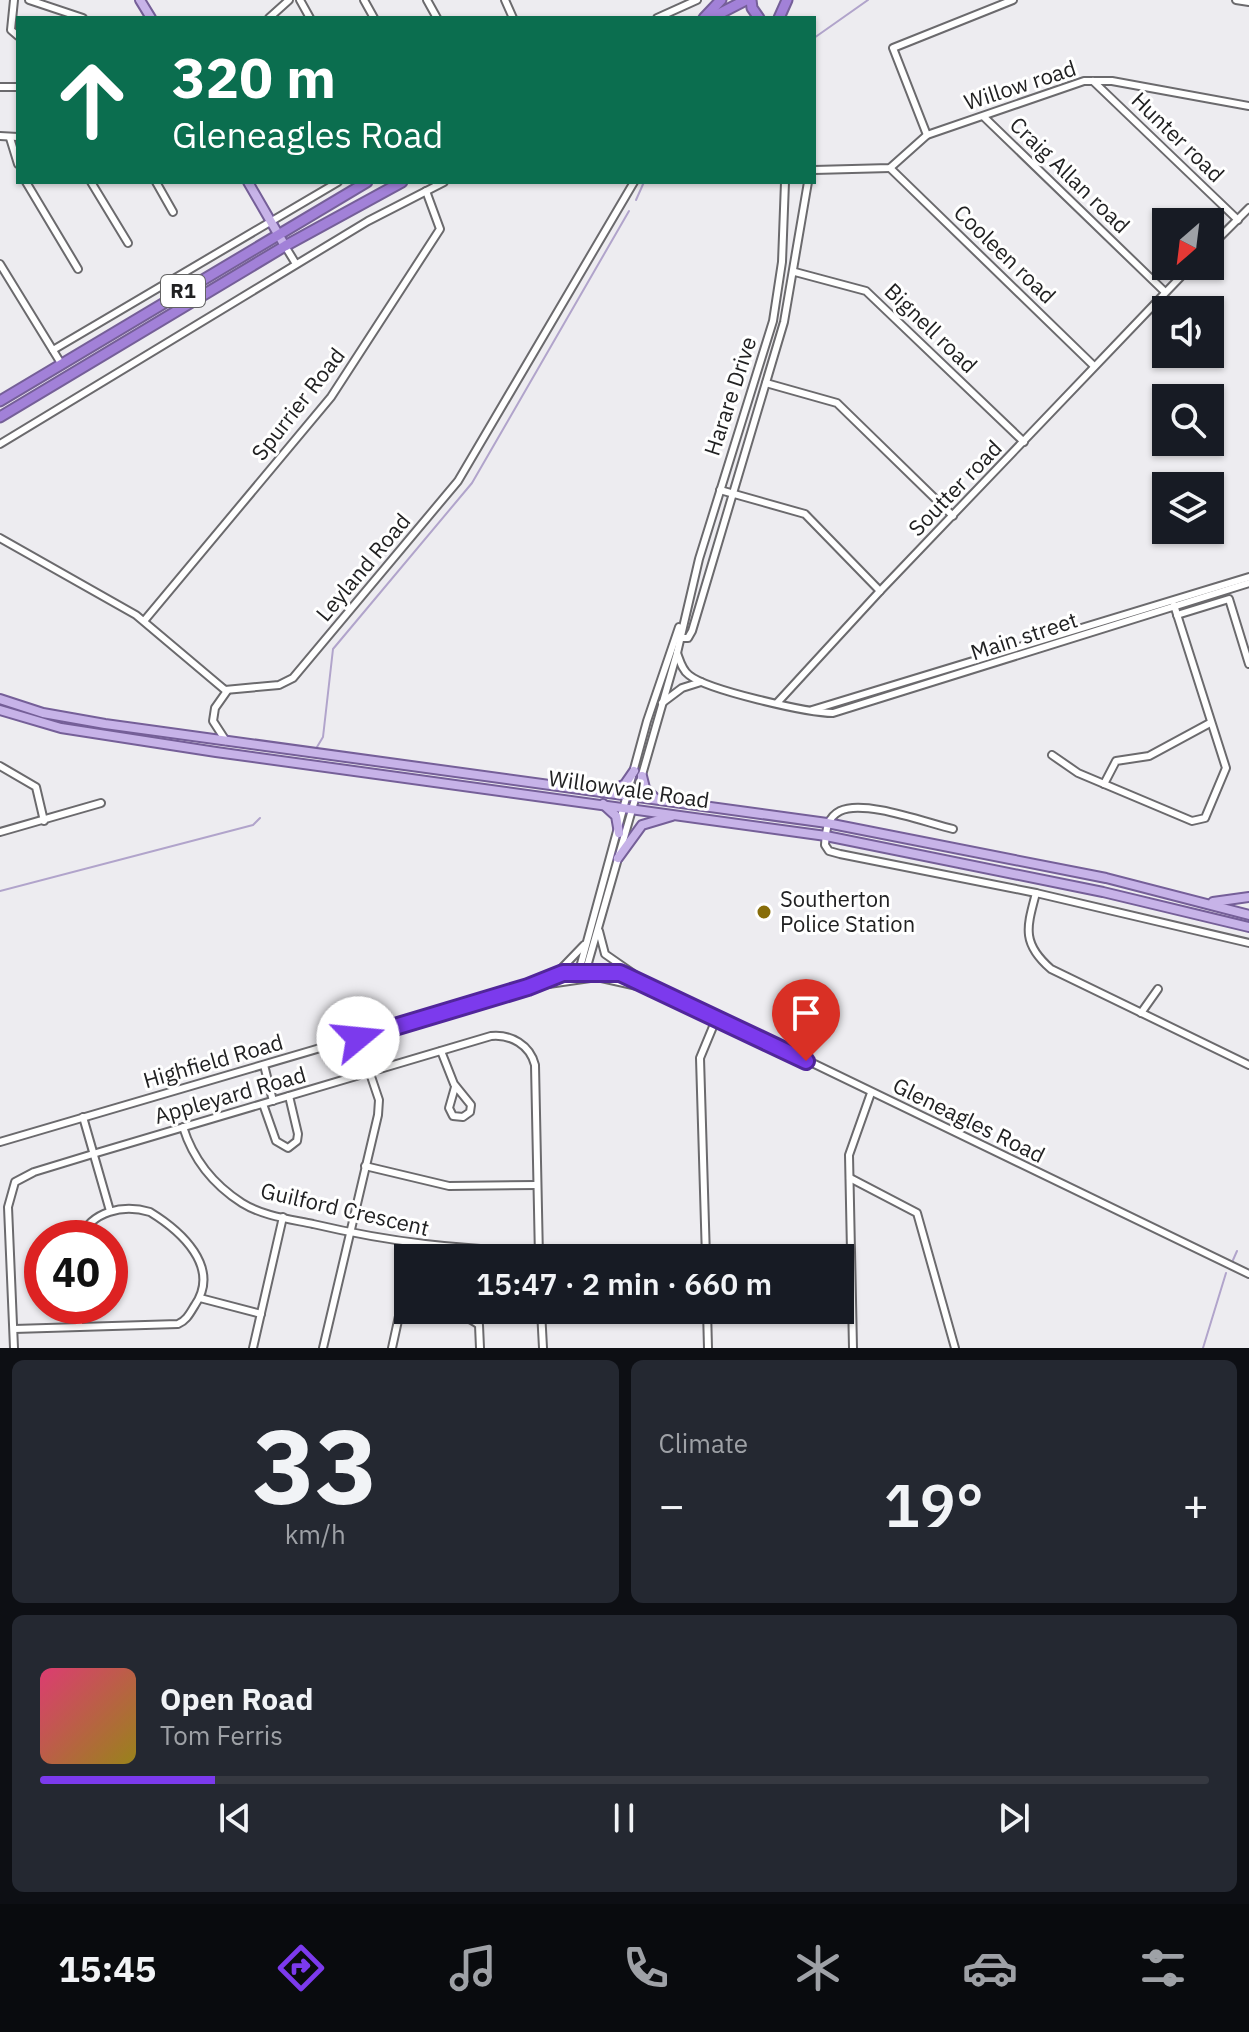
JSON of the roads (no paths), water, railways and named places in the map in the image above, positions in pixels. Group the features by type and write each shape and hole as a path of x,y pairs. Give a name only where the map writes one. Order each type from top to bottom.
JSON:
{"highway":[{"path":"706,16 721,0"},
{"path":"715,16 749,0"},
{"path":"787,3 799,0"},
{"name":"R1","path":"0,401 364,184"},
{"name":"R1","path":"0,417 285,246 398,184"}],"main road":[{"path":"249,184 285,246"},
{"name":"Willowvale Road","path":"0,699 60,717 827,823 1106,878 1249,915"},
{"name":"Willowvale Road","path":"0,710 61,728 174,746 826,836 1074,886 1249,927"},
{"path":"607,793 638,773 647,791 656,799"},
{"path":"597,802 613,811 619,833"},
{"path":"618,858 642,825 677,814"},
{"path":"1204,903 1249,897"}],"street":[{"path":"14,0 11,30 16,34"},
{"path":"29,0 66,15"},
{"path":"271,16 289,0"},
{"path":"661,16 697,0"},
{"path":"927,135 893,48 1013,0"},
{"path":"1236,0 1249,2"},
{"name":"Willow road","path":"890,168 927,135 1092,80 1249,106"},
{"name":"Hunter road","path":"1092,80 1238,220"},
{"name":"Craig Allan road","path":"984,117 1165,292"},
{"path":"0,136 14,137"},
{"path":"816,170 890,168"},
{"name":"Cooleen road","path":"890,168 1094,366"},
{"path":"27,184 78,269"},
{"path":"92,184 128,243"},
{"path":"157,184 173,212"},
{"path":"53,350 335,184"},
{"path":"0,444 296,264 440,184"},
{"name":"Leyland Road","path":"227,691 279,685 293,678 458,481 633,184"},
{"name":"Harare Drive","path":"582,972 618,858 638,773 720,490 773,321 782,262 785,184"},
{"path":"681,638 688,638 692,631 766,383 795,272 808,184"},
{"name":"Spurrier Road","path":"144,621 331,397 400,294 440,229 426,191"},
{"path":"314,197 322,209"},
{"path":"1224,234 1249,208"},
{"path":"285,246 296,264"},
{"path":"0,264 62,365"},
{"name":"Bignell road","path":"795,272 866,291 1024,442"},
{"name":"Soutter road","path":"777,703 1177,280"},
{"path":"766,383 837,403 953,516"},
{"path":"720,490 805,514 880,591"},
{"path":"0,538 144,621 227,691 215,708 205,738"},
{"name":"Main street","path":"1175,608 1249,577"},
{"name":"Main street","path":"701,682 808,711 842,712 1249,583"},
{"path":"1052,755 1069,769 1192,821 1202,820 1225,779 1226,768 1175,608 1229,599 1249,664"},
{"name":"Harare Drive","path":"638,773 677,653 684,616"},
{"path":"677,653 685,672 701,682"},
{"path":"662,703 682,688 701,682"},
{"path":"213,721 226,741"},
{"path":"1104,784 1116,761 1149,756 1210,723"},
{"path":"0,766 36,787 44,821"},
{"path":"0,832 101,803"},
{"name":"Harare Drive","path":"582,972 588,939 629,807"},
{"path":"953,829 873,809 840,811 827,823 826,849 1036,893 1249,943"},
{"path":"1036,893 1027,932 1044,962 1249,1065"},
{"path":"598,927 605,954 647,983"},
{"path":"553,975 572,961 588,939"},
{"name":"Highfield Road","path":"528,987 553,975 582,972"},
{"name":"Highfield Road","path":"0,1142 582,972"},
{"name":"Gleneagles Road","path":"582,972 620,973 647,983 1249,1274"},
{"name":"Gleneagles Road","path":"582,972 675,997"},
{"path":"1141,1013 1158,989"},
{"path":"706,1244 700,1058 717,1017"},
{"name":"Appleyard Road","path":"14,1329 8,1207 11,1189 24,1177 491,1036 512,1039 531,1052 535,1065 537,1185"},
{"path":"323,1348 379,1106 358,1038"},
{"path":"441,1051 455,1087 471,1105 470,1112 463,1117 453,1116 449,1108 455,1087"},
{"path":"264,1065 273,1101"},
{"path":"853,1348 851,1147 871,1093"},
{"path":"263,1104 276,1141 288,1148 297,1141 298,1134 289,1096"},
{"path":"83,1117 110,1211"},
{"name":"Guilford Crescent","path":"183,1127 193,1156 245,1205 350,1233 417,1244"},
{"path":"365,1166 458,1187 537,1185 539,1244"},
{"path":"850,1178 917,1213 955,1348"},
{"path":"14,1348 14,1329 178,1324 185,1320 200,1298 203,1268 182,1237 146,1210 110,1211 95,1220"},
{"path":"253,1348 283,1217"},
{"path":"200,1298 261,1314"},
{"path":"392,1348 397,1324"},
{"path":"478,1324 480,1348"},
{"path":"542,1324 543,1348"},
{"path":"707,1324 708,1348"}],"waterway":[{"path":"816,37 868,0"},
{"path":"636,200 643,184"},
{"path":"317,747 323,737 333,649 472,483 629,211"},
{"path":"0,891 253,825 260,818"},
{"path":"1233,1260 1237,1251"},
{"path":"1203,1348 1226,1273"}],"place":[{"name":"Southerton Police Station","path":"764,912"}]}
